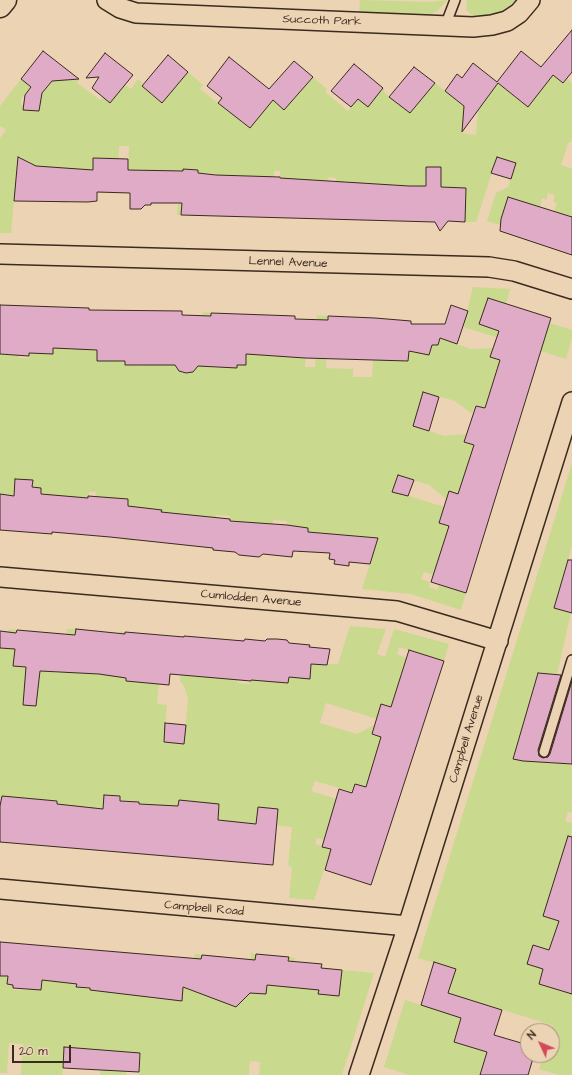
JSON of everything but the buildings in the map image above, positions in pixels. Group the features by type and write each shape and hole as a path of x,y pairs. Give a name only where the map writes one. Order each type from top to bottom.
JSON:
{"street":[{"path":"0,6 5,0"},
{"name":"Succoth Park","path":"107,0 120,8 136,13 483,27 500,23 519,13 530,0"},
{"name":"Lennel Avenue","path":"0,254 489,267 514,271 572,290"},
{"name":"Campbell Avenue","path":"359,1075 408,926 572,402"},
{"name":"Cumlodden Avenue","path":"0,577 397,611 498,641"},
{"name":"Campbell Road","path":"0,889 408,926"}],"lane":[{"path":"445,26 455,0"},
{"path":"544,752 572,660"}],"green space":[{"path":"360,0 429,2 447,0 438,10 430,15 420,17 359,14"},
{"path":"467,0 516,0 498,14 476,18 466,10"},
{"path":"188,72 203,85 200,89 250,128 265,109 250,75 251,74 266,86 262,91 284,109 313,77 327,89 325,92 348,111 374,80 385,90 384,92 410,113 435,83 464,106 462,133 476,135 478,110 498,84 528,107 553,75 563,83 567,78 572,83 572,141 568,143 561,165 572,169 572,217 554,211 557,203 553,202 555,195 548,193 546,200 542,198 540,207 508,197 501,219 504,226 487,221 496,193 508,187 516,163 497,157 476,222 465,222 466,188 441,187 441,167 426,167 424,222 418,222 419,186 336,182 336,178 329,177 328,180 321,181 280,178 280,171 274,171 274,179 233,175 216,181 216,174 203,173 203,180 198,180 198,170 183,169 181,215 177,215 178,203 172,203 172,171 128,181 129,146 119,146 118,181 114,181 115,159 93,158 93,171 67,171 66,203 61,203 64,168 31,166 31,164 18,157 11,233 0,233 0,138 6,130 1,126 0,127 0,106 21,79 31,87 21,99 21,104 28,110 39,111 42,93 55,77 65,80 71,73 79,79 77,83 100,100 124,84 131,89 138,79 142,82 141,85 162,103"},
{"path":"473,287 510,289 506,304 488,298 483,313 491,315 487,327 543,345 550,323 572,330 572,338 566,359 463,327"},
{"path":"14,305 21,305 19,358 29,358 29,353 53,348 98,321 97,361 125,361 125,365 143,366 144,341 168,365 176,365 179,371 186,373 193,371 197,366 201,366 203,312 211,313 209,367 237,368 237,365 246,365 246,354 306,346 305,367 315,367 317,315 328,316 326,368 353,369 353,377 372,377 373,360 408,361 409,351 429,354 431,345 438,345 440,338 471,349 493,348 490,357 500,360 485,408 475,405 472,414 455,401 424,392 413,426 444,436 466,434 464,442 474,445 458,494 449,491 446,499 429,485 398,475 393,491 489,521 487,528 442,514 439,523 449,526 434,575 424,572 421,579 430,582 429,587 437,590 439,585 466,593 461,610 411,594 362,589 378,538 320,533 320,536 306,548 308,528 299,528 285,542 287,521 273,520 273,524 252,523 230,521 230,516 216,515 214,537 187,520 187,514 161,512 161,510 152,509 148,542 146,542 148,515 137,514 134,541 124,540 128,499 95,498 96,492 89,492 87,511 41,494 41,488 36,487 32,497 33,480 15,479 14,495 0,494 0,354 12,355"},
{"path":"572,463 572,546 554,607 571,612 557,675 538,673 513,758 523,761 571,764 572,760 572,813 568,812 565,821 572,823 572,854 543,916 553,919 560,918 549,953 527,964 536,967 544,967 539,984 572,994 572,1075 559,1075 539,1069 541,1063 560,1063 560,1023 545,1023 467,999 454,1042 487,1052 480,1075 409,1075 384,1067 405,1000 442,1012 449,991 455,969 418,958"},
{"path":"350,626 386,629 377,654 385,657 394,629 449,644 444,661 399,647 397,654 406,658 391,707 381,704 377,719 326,703 320,723 357,734 374,725 371,734 382,737 366,787 353,792 315,781 311,791 393,817 391,823 353,811 324,840 317,838 315,844 335,851 329,855 314,900 289,898 292,867 288,866 292,827 274,825 278,809 258,807 258,824 242,822 238,862 233,822 216,820 218,816 219,804 178,806 139,804 138,802 120,801 120,796 104,795 103,813 90,807 64,805 55,827 57,801 35,799 0,806 0,648 9,629 17,630 13,665 26,667 25,677 39,678 40,671 63,673 67,629 76,629 91,673 115,675 119,631 125,632 121,677 126,678 126,681 159,684 157,704 167,705 164,742 184,744 188,699 184,686 180,681 181,668 238,665 237,683 250,684 252,671 289,674 297,677 310,678 311,671 307,671 309,647 316,648 315,664 338,664"},
{"path":"79,950 76,987 104,991 112,982 111,993 123,994 152,955 148,998 182,1001 184,976 193,977 195,954 202,954 200,983 210,987 209,997 236,1007 248,995 251,953 256,954 253,984 255,993 265,994 267,985 286,987 289,957 295,958 294,966 319,990 319,994 339,995 342,970 374,973 342,1075 259,1075 260,1062 250,1061 249,1075 139,1075 140,1053 128,1052 126,1075 100,1075 102,1050 65,1047 62,1075 21,1075 23,1044 9,1043 7,1073 0,1073 0,976 8,976 7,984 13,985 13,990 41,990 42,980"}]}
